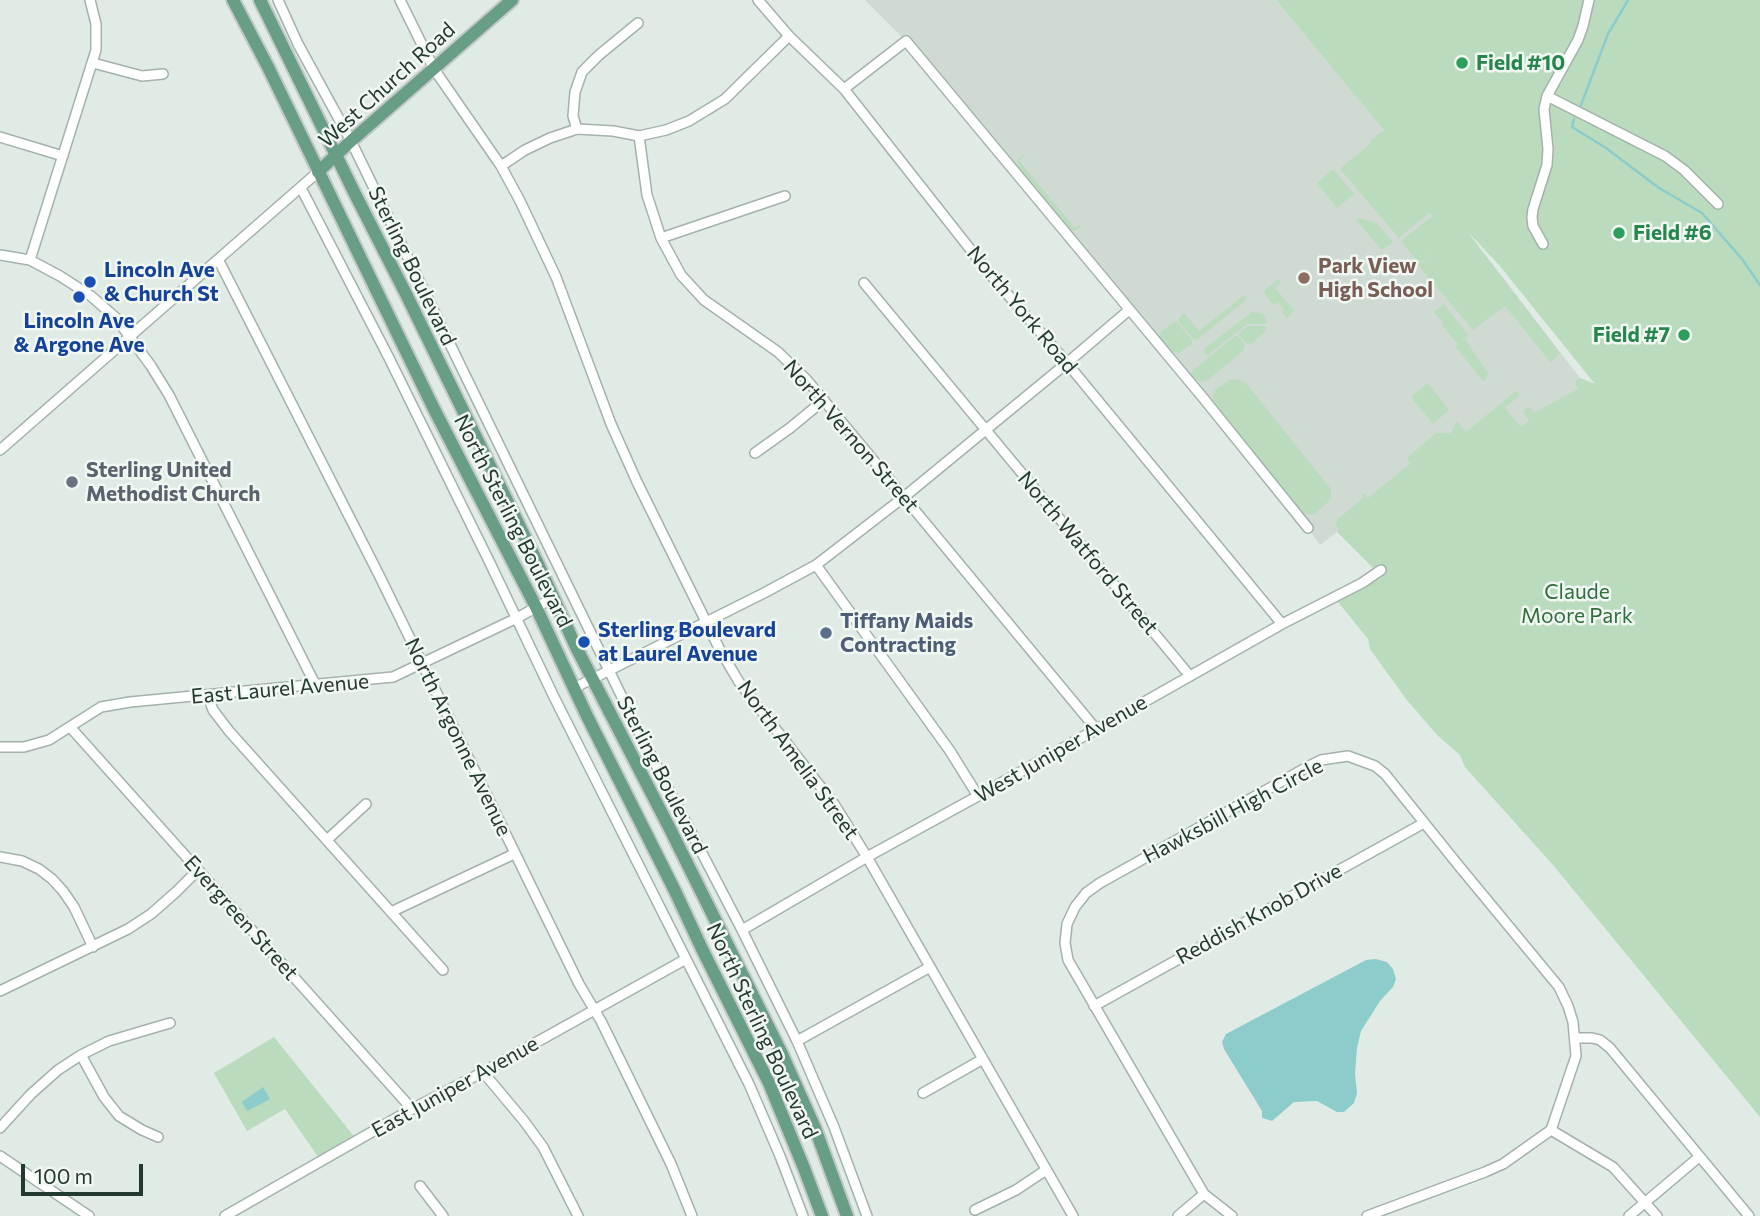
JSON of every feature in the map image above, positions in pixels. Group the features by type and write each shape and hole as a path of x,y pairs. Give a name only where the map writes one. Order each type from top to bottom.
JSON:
{"main road":[{"name":"North Sterling Boulevard","path":"233,0 536,607 769,1083 792,1135 822,1216"},
{"name":"North Sterling Boulevard","path":"260,0 592,679 789,1069 815,1128 847,1216"},
{"name":"West Church Road","path":"318,172 512,0"}],"street":[{"path":"30,260 96,50 96,24 90,0"},
{"name":"Sterling Boulevard","path":"278,0 351,141 696,844 797,1041 834,1127 867,1216"},
{"name":"North Amelia Street","path":"400,0 434,69 501,166 520,201 556,277 611,424 719,648 740,682 827,795 867,857 1073,1216"},
{"name":"North York Road","path":"758,0 789,36 844,89 989,273 1067,363 1282,624"},
{"path":"1543,244 1533,226 1532,217 1547,165 1544,109 1547,96 1578,40 1589,0"},
{"path":"577,129 573,116 575,92 582,72 638,23"},
{"path":"501,166 525,150 577,129 639,136 666,130 708,111 725,99 789,36"},
{"path":"844,89 906,41 1308,528"},
{"path":"93,63 142,76 163,74"},
{"path":"1547,96 1665,156 1684,170 1718,204"},
{"name":"North Vernon Street","path":"639,136 647,195 661,238 681,275 704,300 778,352 807,380 1096,729"},
{"path":"0,137 62,156"},
{"path":"0,450 318,172"},
{"path":"301,188 389,358 555,699 749,1084 803,1216"},
{"path":"661,238 785,196"},
{"path":"0,255 30,260 92,296 116,318 130,337 169,395 314,684"},
{"name":"North Argonne Avenue","path":"219,261 423,663 579,984 595,1009 666,1154 692,1216"},
{"name":"North Watford Street","path":"864,283 1190,676"},
{"path":"574,688 816,565 904,497 1129,310"},
{"path":"755,453 824,400"},
{"path":"816,565 950,751 978,796"},
{"name":"West Juniper Avenue","path":"742,930 867,857 1381,570"},
{"name":"East Laurel Avenue","path":"0,747 24,747 49,740 101,707 393,677 553,598"},
{"path":"208,696 213,710 229,731 443,970"},
{"name":"Evergreen Street","path":"71,728 412,1109"},
{"name":"Hawksbill High Circle","path":"1232,1216 1204,1194 1068,960 1065,943 1068,924 1075,907 1086,893 1100,883 1321,760 1348,756 1375,766 1385,774 1559,987 1568,1006 1576,1056 1550,1130"},
{"path":"328,839 366,804"},
{"name":"Reddish Knob Drive","path":"1094,1006 1424,823"},
{"path":"391,912 514,854"},
{"path":"0,857 22,861 52,879 74,907 93,947"},
{"path":"0,991 128,929 151,914 198,870"},
{"name":"East Juniper Avenue","path":"225,1216 412,1109 686,959"},
{"path":"797,1041 930,967"},
{"path":"0,1128 31,1094 80,1055 109,1041 170,1023"},
{"path":"1575,1038 1600,1040 1610,1048 1749,1216"},
{"path":"80,1055 104,1097 119,1116 158,1137"},
{"path":"923,1093 983,1059"},
{"path":"483,1072 543,1147 578,1216"},
{"path":"1367,1216 1503,1164 1550,1130 1613,1167 1657,1216"},
{"path":"0,1156 89,1216"},
{"path":"1629,1216 1699,1157"},
{"path":"975,1210 1016,1190 1046,1170"},
{"path":"420,1186 443,1216"},
{"path":"1178,1216 1204,1194"}],"shaded area":[{"name":"Park View High School","path":"865,0 1276,0 1384,129 1423,184 1487,257 1580,378 1596,385 1337,532 1320,545 906,41"}],"green space":[{"name":"Claude Moore Park","path":"1276,0 1760,0 1760,1117 1553,865 1465,767 1460,755 1437,735 1406,699 1370,649 1368,639 1338,602 1382,577 1337,532 1338,519 1364,497 1361,494 1368,498 1410,464 1407,458 1436,433 1451,433 1457,421 1466,432 1516,391 1520,395 1505,408 1520,426 1529,421 1523,410 1529,407 1534,413 1578,389 1575,382 1580,378 1595,384 1499,265 1467,231 1560,353 1551,363 1505,306 1473,330 1418,265 1432,253 1419,263 1401,241 1433,216 1429,213 1399,238 1340,169 1384,130"},
{"path":"1023,155 1019,161 1075,228 1080,224 1081,226 1074,231 1069,229 1017,165 1017,160"},
{"path":"1333,169 1354,194 1337,208 1317,183"},
{"path":"1359,218 1377,223 1393,242 1382,250 1356,220"},
{"path":"1278,279 1281,282 1275,288 1294,310 1287,319 1278,302 1273,305 1264,293"},
{"path":"1243,296 1246,300 1197,340 1179,322 1184,313 1199,331"},
{"path":"1444,304 1468,335 1462,340 1465,339 1488,373 1483,381 1456,347 1458,344 1434,312"},
{"path":"1252,312 1261,313 1267,322 1247,324 1208,355 1204,353 1204,349"},
{"path":"1174,322 1178,323 1192,340 1192,344 1179,353 1170,351 1160,338 1161,332"},
{"path":"1248,326 1265,326 1267,329 1253,343 1247,344 1239,333"},
{"path":"1235,336 1245,345 1244,350 1208,380 1202,382 1190,376 1191,372"},
{"path":"1231,379 1247,384 1331,489 1331,499 1316,513 1312,515 1301,512 1213,404 1215,390"},
{"path":"1428,383 1449,410 1433,424 1411,397"},
{"path":"274,1037 357,1140 321,1161 285,1109 247,1131 214,1073"}],"water":[{"path":"1366,960 1387,962 1396,979 1361,1031 1357,1048 1357,1093 1354,1103 1344,1112 1337,1112 1317,1101 1294,1102 1272,1121 1262,1118 1262,1111 1224,1049 1222,1042 1226,1034"},
{"path":"263,1087 270,1099 247,1111 242,1102"}],"waterway":[{"path":"1581,105 1608,34 1628,0"},
{"path":"1574,119 1572,127 1606,148 1659,188 1702,213 1742,259 1760,285"}],"place":[{"name":"Field #10","path":"1462,63"},
{"name":"Field #6","path":"1619,233"},
{"name":"Park View High School","path":"1304,278"},
{"name":"Lincoln Ave & Church St","path":"90,282"},
{"name":"Lincoln Ave & Argone Ave","path":"79,297"},
{"name":"Field #7","path":"1684,335"},
{"name":"Sterling United Methodist Church","path":"72,482"},
{"name":"Tiffany Maids Contracting","path":"826,633"},
{"name":"Sterling Boulevard at Laurel Avenue","path":"584,642"}]}
